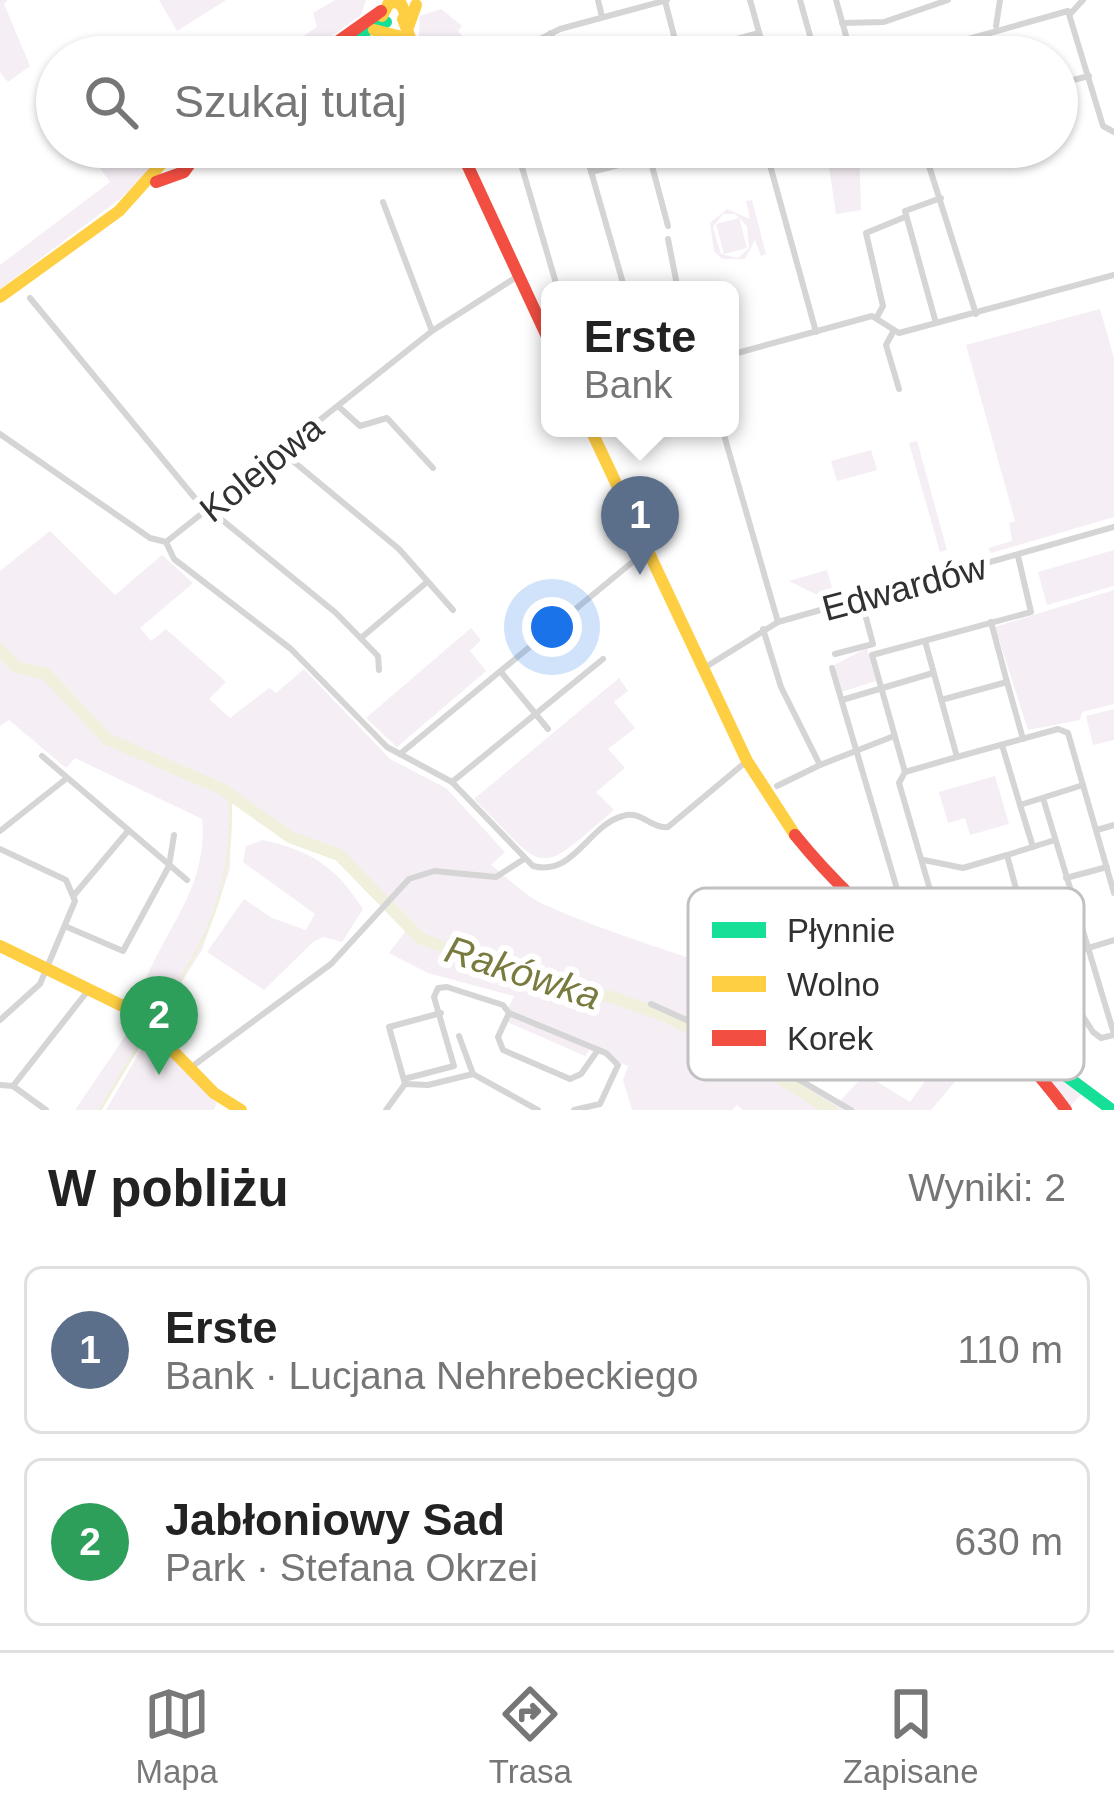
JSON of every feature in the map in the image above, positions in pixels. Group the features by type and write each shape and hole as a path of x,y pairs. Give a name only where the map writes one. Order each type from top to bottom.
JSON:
{"street":[{"path":"598,0 602,17"},
{"path":"545,36 666,0 672,36"},
{"path":"750,0 760,36"},
{"path":"800,0 810,36"},
{"path":"836,0 846,36"},
{"path":"842,23 884,22 947,0"},
{"path":"994,29 1000,0"},
{"path":"1072,15 1083,0"},
{"path":"972,36 1064,9 1072,15 1078,36"},
{"path":"361,34 395,11"},
{"path":"356,36 383,29 395,11"},
{"path":"349,36 395,11"},
{"path":"751,36 759,33"},
{"path":"1078,37 1103,126 1114,132"},
{"path":"1078,79 1089,76"},
{"path":"0,297 170,168"},
{"path":"469,168 541,324"},
{"path":"522,168 555,281"},
{"path":"591,168 622,281"},
{"path":"592,172 607,168"},
{"path":"653,168 668,226"},
{"path":"771,168 815,332"},
{"path":"931,168 976,314"},
{"path":"936,323 905,211 941,198"},
{"path":"383,202 432,331"},
{"path":"739,353 877,317 883,306 866,233 905,217"},
{"path":"668,239 676,281"},
{"name":"Kolejowa","path":"0,434 150,538 166,542 432,331 518,276"},
{"path":"892,332 1113,278"},
{"path":"30,298 209,511 362,638 379,659 380,670"},
{"path":"877,317 892,332"},
{"path":"892,332 886,345 899,389"},
{"path":"338,406 359,426 387,418 433,468"},
{"path":"594,437 746,761 800,844 844,888"},
{"path":"725,437 778,622"},
{"path":"282,452 400,549 453,610"},
{"name":"Edwardów","path":"704,668 778,622 1114,527"},
{"path":"166,542 174,559 291,649 374,736 452,782 524,859 554,868 617,818 631,814 650,821 681,815 746,761"},
{"path":"400,755 647,550"},
{"path":"905,772 874,653 1031,612 1018,556"},
{"path":"362,638 429,581"},
{"path":"835,654 873,644 860,597"},
{"path":"991,622 1023,739"},
{"path":"763,629 781,687 820,765"},
{"path":"924,640 957,757"},
{"path":"452,782 603,659"},
{"path":"832,668 897,888"},
{"path":"500,671 548,729"},
{"path":"842,700 933,673"},
{"path":"941,700 1007,682"},
{"path":"930,888 899,783 905,772 1065,729 1114,892"},
{"path":"777,786 894,736"},
{"path":"1002,745 1033,847"},
{"path":"42,756 187,880"},
{"path":"0,831 67,778"},
{"path":"1020,805 1083,785"},
{"path":"1042,798 1069,888"},
{"path":"1096,830 1114,825"},
{"path":"0,1020 37,988 67,927 75,894 128,831"},
{"path":"67,927 123,951 169,866 174,835"},
{"path":"922,859 963,868 1055,840"},
{"path":"0,849 66,880 75,894"},
{"path":"1007,855 1015,888"},
{"path":"190,1068 331,964 393,895 420,874 496,877 524,859"},
{"path":"1066,878 1107,867"},
{"path":"1086,948 1114,940"},
{"path":"1084,941 1114,1035 1096,1036 1084,1018"},
{"path":"0,946 135,1012 190,1068 241,1110"},
{"path":"386,1110 405,1081 454,1066 434,993 446,987 503,1005 509,1013 598,1050 618,1065 601,1107 574,1110"},
{"path":"13,1086 90,988"},
{"path":"651,1004 688,1021"},
{"path":"405,1081 389,1027 441,1013"},
{"path":"509,1013 498,1037 503,1050 570,1078 581,1074 598,1050"},
{"path":"459,1036 473,1074 538,1110"},
{"path":"405,1081 428,1085 473,1074"},
{"path":"800,1080 851,1110"},
{"path":"1046,1080 1066,1110"},
{"path":"1071,1080 1112,1110"},
{"path":"0,1085 13,1086 46,1110"}],"shaded area":[{"path":"0,0 8,0 4,4 30,66 8,82 0,72"},
{"path":"159,0 226,0 177,31"},
{"path":"335,0 366,0 361,15 332,36 304,36 317,27 313,13"},
{"path":"441,9 462,26 458,31 462,36 419,36 420,16"},
{"path":"100,168 151,168 121,198 0,289 0,265 110,182"},
{"path":"829,168 860,168 861,210 836,214"},
{"path":"752,200 766,254 761,256 755,240 745,259 722,259 714,251 710,223 727,209 750,219 746,201","holes":["723,214 735,214 747,226 749,248 738,258 721,254 713,227"]},
{"path":"739,218 747,248 724,254 716,224"},
{"path":"1100,309 1114,358 1114,517 991,553 988,548 1012,541 1009,523 1015,521 966,345"},
{"path":"917,441 947,550 940,552 909,443"},
{"path":"871,450 877,470 837,481 831,461"},
{"path":"50,531 115,595 162,555 193,583 140,628 151,641 166,629 226,682 209,699 230,718 269,688 276,693 304,669 390,759 446,788 505,852 491,865 530,896 688,957 688,1080 804,1080 841,1100 859,1080 875,1080 910,1102 926,1080 956,1080 931,1110 743,1110 737,1105 732,1110 632,1110 623,1080 628,1066 589,1050 585,1056 503,1020 514,996 428,973 389,953 408,928 339,855 290,837 231,795 230,869 202,950 100,1110 75,1110 128,1032 127,1022 150,969 189,893 200,859 202,819 75,758 66,768 9,720 0,726 0,571"},
{"path":"1114,550 1114,586 1047,605 1038,572"},
{"path":"827,570 833,592 819,596 789,581"},
{"path":"1114,590 1114,704 1082,712 1080,720 1028,730 995,627"},
{"path":"471,628 481,640 470,651 486,671 397,747 366,718"},
{"path":"867,648 876,681 841,692 834,665"},
{"path":"619,678 628,691 614,702 635,728 608,749 625,768 596,792 614,810 554,857 529,853 474,799"},
{"path":"1114,709 1114,740 1093,745 1086,716"},
{"path":"995,776 1009,824 970,835 965,818 948,823 939,792"},
{"path":"263,840 321,863 363,909 342,942 323,937 313,942 264,990 207,952 244,899 272,918 306,930 315,914 243,862 246,846"},
{"path":"150,1034 217,1103 214,1110 106,1110"},
{"path":"1050,1080 1065,1080 1083,1092 1069,1108"}],"waterway":[{"name":"Rakówka","path":"0,650 16,667 46,674 107,739 222,789 290,837 339,855 420,938 524,977 615,998 688,1027"},
{"path":"155,1018 214,913 228,858 230,794"},
{"path":"100,1110 145,1035"},
{"name":"Rakówka","path":"783,1080 831,1110"}],"traffic: fast":[{"path":"354,36 386,22"},
{"path":"1072,1080 1112,1110"}],"traffic: slow":[{"path":"382,16 390,1 401,4 405,13"},
{"path":"407,30 416,5"},
{"path":"403,19 409,36"},
{"path":"374,30 398,36"},
{"path":"0,297 119,211 158,168"},
{"path":"594,437 747,761 795,835"},
{"path":"0,946 135,1012 214,1093 241,1110"}],"traffic: jam":[{"path":"346,36 381,11"},
{"path":"156,182 187,168"},
{"path":"469,168 541,324"},
{"path":"795,835 843,888"},
{"path":"1042,1080 1066,1110"}],"place":[{"name":"Erste","path":"640,575"},
{"name":"Jabłoniowy Sad","path":"159,1075"}]}
